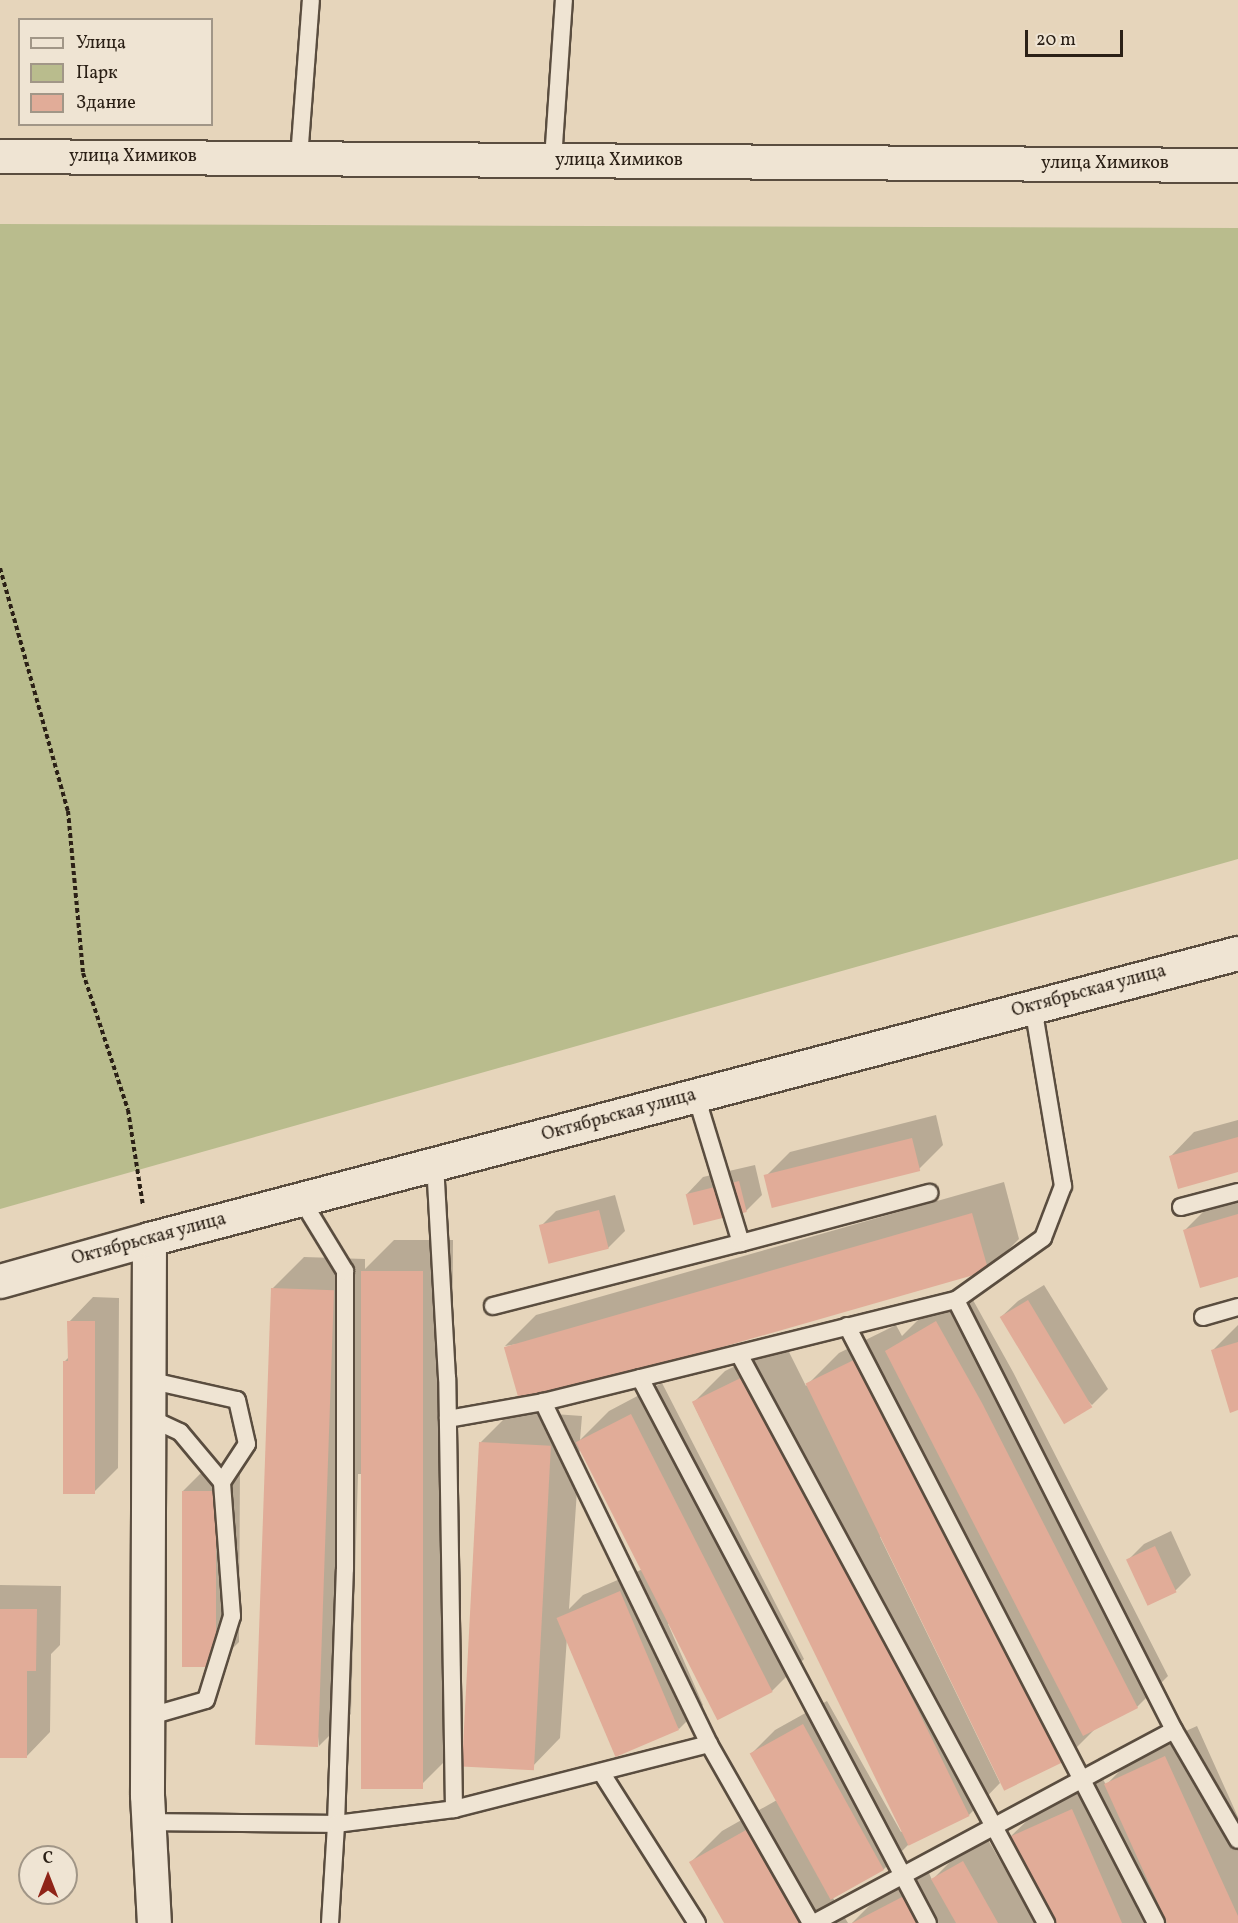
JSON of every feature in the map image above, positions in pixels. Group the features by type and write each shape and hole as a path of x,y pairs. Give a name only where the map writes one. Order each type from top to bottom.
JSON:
{"street":[{"name":"улица Химиков","path":"0,156 1238,165"},
{"name":"Октябрьская улица","path":"0,1281 148,1239 1238,953"},
{"path":"148,1239 147,1717 148,1822 154,1923"}],"lane":[{"path":"299,158 311,0"},
{"path":"553,160 564,0"},
{"path":"448,1419 543,1402 956,1300 1043,1238 1064,1186 1033,1006"},
{"path":"696,1095 741,1243"},
{"path":"435,1164 448,1419 454,1809"},
{"path":"1181,1207 1238,1192"},
{"path":"494,1306 929,1193"},
{"path":"301,1199 345,1271 345,1569 336,1824 330,1923"},
{"path":"956,1300 1174,1730 1238,1840"},
{"path":"1203,1317 1238,1307"},
{"path":"848,1326 1156,1923"},
{"path":"739,1354 1046,1923"},
{"path":"640,1378 928,1923"},
{"path":"148,1380 237,1400 248,1444 222,1482"},
{"path":"543,1402 709,1744 812,1923 1174,1730"},
{"path":"147,1717 206,1700 232,1616 222,1482 180,1432 148,1417"},
{"path":"148,1822 336,1824 454,1809 709,1744"},
{"path":"600,1772 697,1923"}],"path":[{"path":"0,568 68,811 83,973 128,1110 148,1239"}],"green space":[{"path":"0,224 1238,228 1238,859 0,1209"}],"building":[{"path":"1238,1137 1238,1172 1178,1189 1169,1156"},
{"path":"912,1138 920,1171 772,1208 764,1175"},
{"path":"739,1181 747,1212 693,1225 686,1194"},
{"path":"599,1210 609,1249 549,1264 539,1225"},
{"path":"972,1213 989,1271 520,1405 504,1347"},
{"path":"1238,1214 1238,1277 1200,1288 1183,1230"},
{"path":"361,1271 423,1271 423,1789 361,1789"},
{"path":"271,1288 334,1290 318,1747 255,1745"},
{"path":"1028,1300 1092,1407 1064,1424 1000,1317"},
{"path":"67,1321 95,1321 95,1494 63,1494 63,1361 68,1361"},
{"path":"936,1321 982,1403 1138,1708 1083,1736 885,1351"},
{"path":"1238,1342 1238,1410 1230,1413 1211,1350"},
{"path":"864,1355 1063,1762 1004,1791 806,1383"},
{"path":"753,1372 970,1816 908,1846 692,1402"},
{"path":"631,1414 773,1692 717,1720 576,1442"},
{"path":"479,1442 551,1446 534,1770 462,1767"},
{"path":"182,1491 216,1491 216,1667 182,1667"},
{"path":"1155,1546 1177,1592 1148,1606 1126,1560"},
{"path":"620,1591 679,1730 615,1757 556,1618"},
{"path":"0,1609 37,1609 36,1671 27,1671 27,1758 0,1758"},
{"path":"803,1724 884,1870 831,1900 750,1754"},
{"path":"1165,1756 1238,1916 1238,1923 1167,1923 1104,1784"},
{"path":"1072,1809 1122,1923 1045,1923 1007,1838"},
{"path":"746,1830 799,1923 724,1923 689,1862"},
{"path":"963,1861 998,1923 956,1923 931,1879"},
{"path":"904,1896 918,1923 852,1923"}]}
